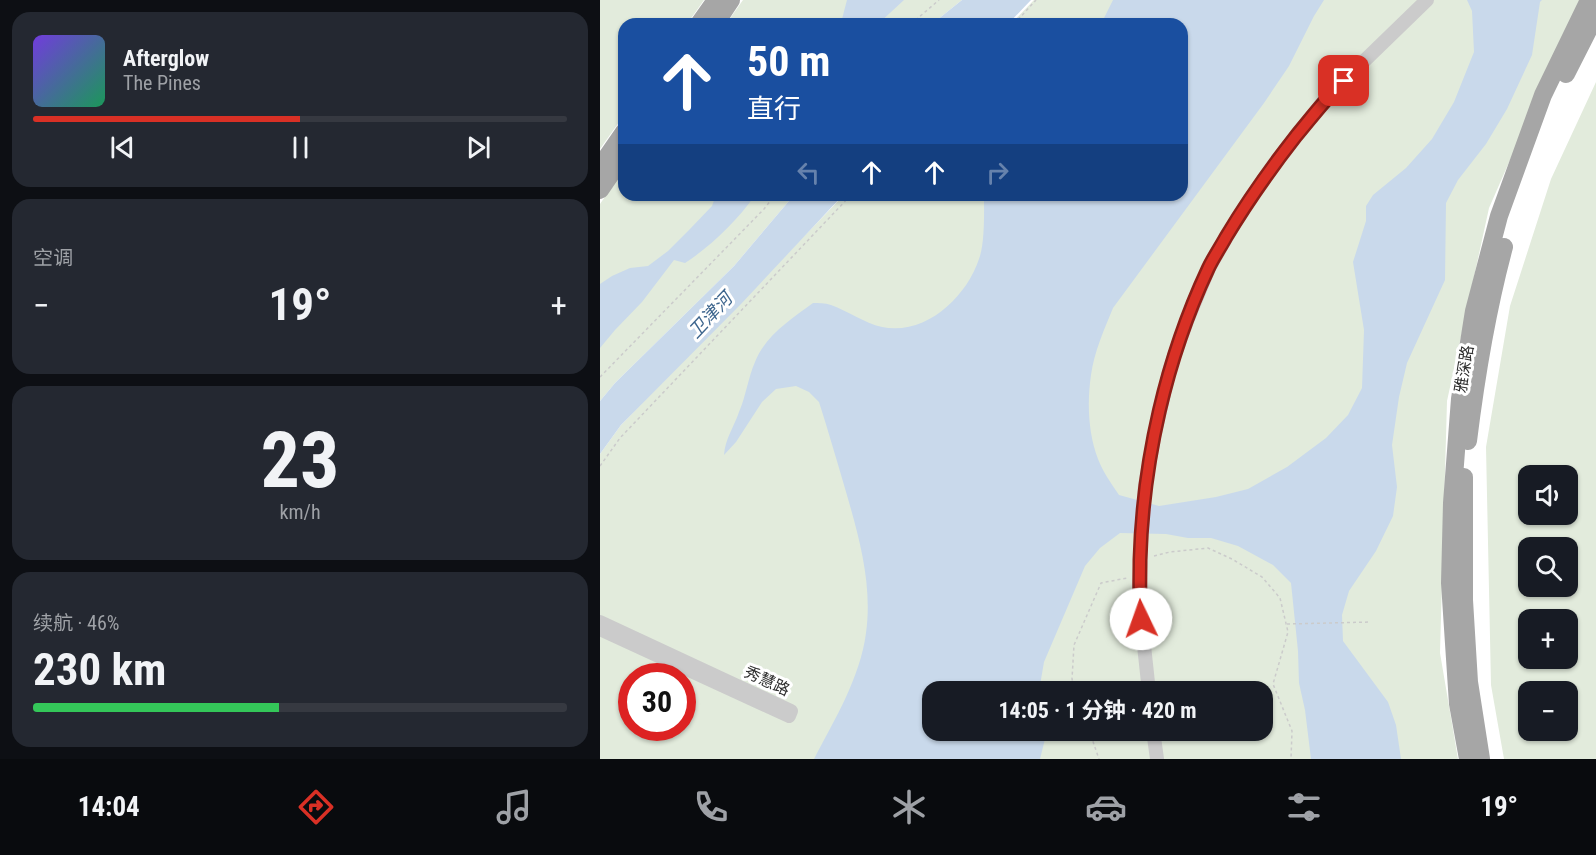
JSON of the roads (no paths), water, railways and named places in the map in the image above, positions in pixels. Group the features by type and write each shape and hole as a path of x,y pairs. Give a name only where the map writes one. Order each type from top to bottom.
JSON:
{"main road":[{"path":"703,18 716,0"},
{"path":"719,18 731,0"},
{"name":"雅深路","path":"1468,759 1458,704 1450,583 1452,492 1460,399 1474,311 1499,216 1543,95 1589,0"},
{"name":"雅深路","path":"1481,759 1469,682 1464,600 1464,476 1472,410 1498,269 1516,196 1552,104 1596,15"},
{"path":"600,167 618,141"},
{"path":"600,190 618,164"}],"street":[{"path":"1148,681 1139,599 1145,485 1170,368 1187,321 1209,268 1241,212 1274,164 1327,98 1427,0"},
{"name":"秀慧路","path":"600,622 791,711 789,716 600,629"},
{"path":"1155,741 1157,759"}],"water":[{"path":"847,0 904,0 884,18 842,18"},
{"path":"962,0 1031,0 1014,18 940,18"},
{"path":"1113,0 1324,0 1289,66 1264,103 1113,308 1097,349 1092,366 1089,407 1090,428 1098,459 1119,495 1159,506 1216,497 1248,489 1287,467 1326,438 1348,415 1362,388 1364,330 1353,262 1366,221 1366,206 1373,195 1406,168 1432,139 1454,102 1474,52 1472,11 1467,0 1542,0 1532,55 1507,109 1486,144 1458,180 1446,203 1445,280 1407,363 1399,397 1392,445 1397,487 1393,516 1376,551 1349,591 1342,615 1343,641 1388,702 1396,725 1401,759 1311,759 1299,683 1291,583 1273,565 1238,546 1211,538 1120,533 1100,548 1085,566 1044,662 1041,681 922,681 922,741 1044,741 1040,759 814,759 846,698 863,650 868,614 866,577 854,521 826,423 819,402 809,392 796,386 776,389 762,402 736,442 724,455 759,353 772,336 813,303 831,305 875,325 898,328 913,326 942,311 964,287 979,259 983,236 984,201 1188,201 1188,18 1104,18"},
{"path":"714,201 750,201 732,223 704,249 685,263 674,260 642,302 600,348 600,284 630,268 648,266 668,251 712,206"},
{"name":"卫津河","path":"789,201 837,201 741,304 621,425 600,454 600,401 615,383 734,266"}]}
